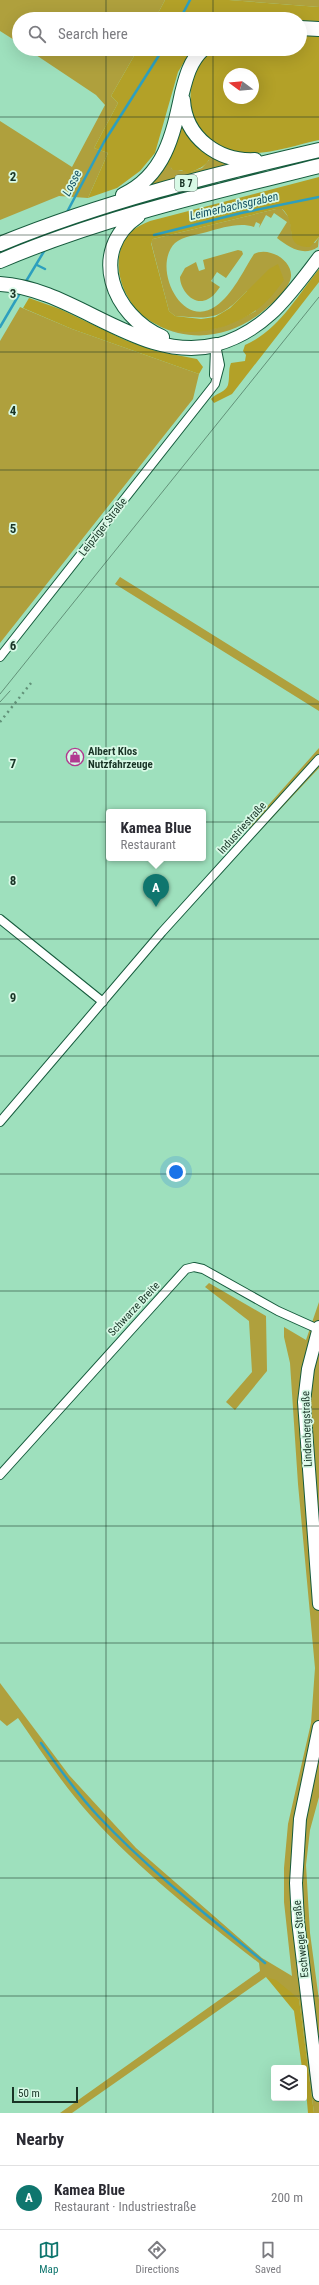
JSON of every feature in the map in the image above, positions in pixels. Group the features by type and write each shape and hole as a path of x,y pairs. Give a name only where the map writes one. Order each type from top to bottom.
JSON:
{"highway":[{"path":"307,28 319,29"},
{"path":"88,212 134,189 158,167 170,140 189,70 198,56"},
{"path":"184,87 184,105 189,124 208,146 223,156 241,160 280,159"},
{"name":"B 7","path":"0,244 34,230 88,212 180,184 319,150"},
{"name":"B 7","path":"0,261 74,232 147,210 319,166"},
{"path":"147,210 126,225 115,241 111,267 113,284 118,297 136,320 156,335 177,342 216,345"},
{"path":"2,284 44,293 152,342 188,349 216,345"}],"main road":[{"path":"216,345 242,336 268,318 319,257"},
{"name":"Lindenbergstraße","path":"318,1328 308,1369 304,1402 319,1604"},
{"name":"Eschweger Straße","path":"319,1727 298,1835 296,1883 298,1921 319,2095"}],"street":[{"name":"Leipziger Straße","path":"0,657 206,396 218,378 220,365 216,345"},
{"name":"Industriestraße","path":"0,1122 162,932 319,759"},
{"path":"0,919 102,1002"},
{"name":"Schwarze Breite","path":"0,1475 186,1269 194,1267 203,1269 278,1311 318,1328"}],"shaded area":[{"path":"0,0 165,0 159,12 12,12 12,39 0,31"},
{"path":"165,0 229,0 319,7 319,21 307,21 307,12 159,12"},
{"path":"229,0 319,0 319,7"},
{"path":"307,35 319,36 319,140 263,153 244,153 225,149 210,140 199,128 193,113 190,97 193,80 200,64 206,56 307,56"},
{"path":"38,56 134,56 111,96 118,103 94,148 108,153 88,198 59,196 0,220 0,121 72,167 105,105 96,95"},
{"path":"134,56 188,56 178,72 155,153 140,171 117,188 88,198 108,153 94,148 118,103 111,96"},
{"path":"186,119 233,163 144,187","holes":["168,159 209,160 202,168 190,172 172,169"]},
{"path":"181,121 210,155 208,162 199,169 188,173 181,170 173,170 168,164"},
{"path":"319,177 319,237 310,247 301,246 293,239 287,215 282,209 276,209 153,239 151,243 169,311 175,316 201,319 215,317 230,308 269,269 278,264 284,280 267,301 255,311 230,324 216,329 186,332 172,330 158,325 146,318 137,310 130,300 120,277 120,253 124,242 131,232 137,227 150,221"},
{"path":"276,209 282,209 290,219 292,235 315,243 319,237 318,247 312,250 302,251 286,245 277,238 287,222 274,213 271,218 266,215 259,228 260,224 256,222 254,227 242,225 230,226 182,239 175,243 168,254 166,266 168,280 174,293 182,303 192,310 203,311 216,306 228,295 254,254 268,252 275,254 287,263 291,276 285,290 269,306 244,324 216,334 187,335 157,325 185,330 208,330 231,323 256,311 247,291 229,308 215,316 175,316 169,311 151,242 153,239"},
{"path":"238,250 242,251 243,254 226,278 217,272 211,281 220,287 212,297 203,301 198,301 193,299 185,292 182,287 180,277 185,268 196,262 199,271 205,269 203,260"},
{"path":"319,269 319,282 232,394 214,403 211,399 228,385 231,363 245,361 246,355 243,351 245,345 257,339 277,322"},
{"path":"29,298 60,309 125,340 156,351 197,359 203,367 199,374 72,329 23,308"},
{"path":"20,307 72,329 199,374 193,399 0,643 0,341"},
{"path":"120,577 319,701 319,711 115,584"},
{"path":"319,748 319,768 258,833 249,827"},
{"path":"209,1283 266,1316 267,1371 235,1410 226,1402 252,1372 249,1321 205,1287"},
{"path":"319,1302 319,1797 310,1830 306,1865 310,1933 319,2000 319,2113 314,2113 299,1999 266,1977 72,2113 60,2113 260,1971 259,1963 171,1893 109,1836 52,1768 18,1718 7,1726 0,1720 0,1683 69,1775 136,1848 262,1958 292,1976 284,1902 284,1868 288,1824 311,1723 315,1668 298,1484 290,1363 284,1337 284,1327 306,1340"},
{"path":"266,1977 276,1980 299,1999 314,2113 308,2113 307,2065 302,2065 294,2011"}],"waterway":[{"name":"Losse","path":"184,12 190,0"},
{"name":"Losse","path":"66,214 104,142 159,56"},
{"name":"Leimerbachsgraben","path":"154,235 241,213 319,197"},
{"name":"Losse","path":"25,283 46,248"},
{"name":"Leimerbachsgraben","path":"37,265 45,269"},
{"name":"Losse","path":"0,327 20,293"},
{"path":"41,1743 68,1781 118,1837 180,1893 265,1963"}],"tram line":[{"path":"0,694 319,297"},
{"path":"0,702 10,691"}],"railway":[{"path":"0,722 31,683"}],"place":[{"name":"Albert Klos Nutzfahrzeuge","path":"75,757"},
{"name":"Kamea Blue","path":"156,907"}]}
